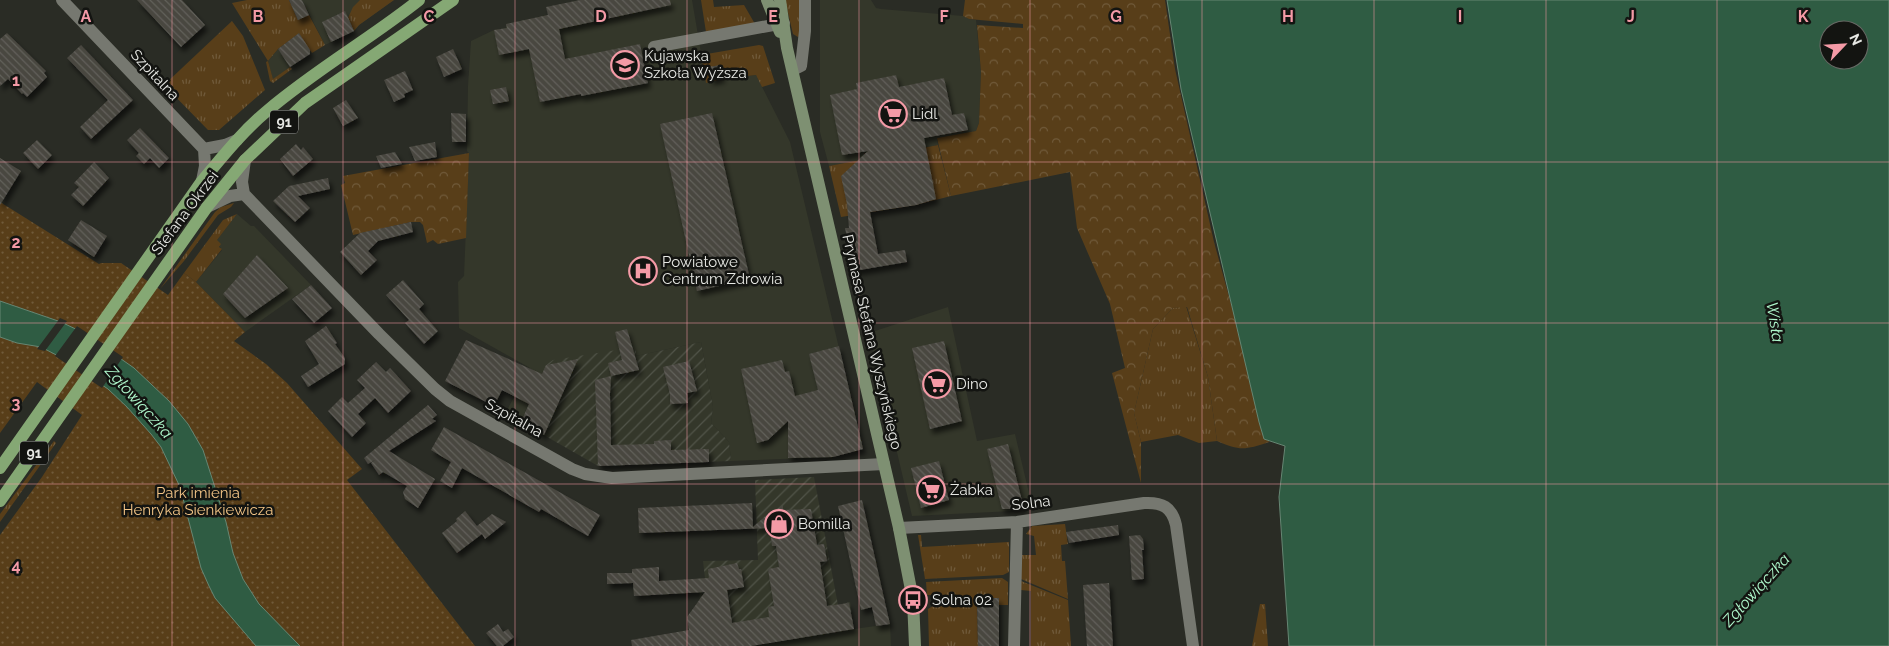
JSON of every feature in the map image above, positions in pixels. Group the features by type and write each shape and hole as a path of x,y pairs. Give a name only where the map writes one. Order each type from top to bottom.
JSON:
{"main road":[{"name":"Stefana Okrzei","path":"0,468 202,181 237,140 265,112 287,94 419,0"},
{"name":"Stefana Okrzei","path":"0,501 207,207 246,160 305,103 453,0"},
{"name":"Prymasa Stefana Wyszyńskiego","path":"767,0 780,24 787,48 899,528 913,600 915,646"},
{"name":"Prymasa Stefana Wyszyńskiego","path":"780,0 780,24"}],"street":[{"name":"Szpitalna","path":"62,0 204,149"},
{"path":"792,70 801,66 805,31 805,0"},
{"path":"654,47 780,24"},
{"path":"202,181 205,166 204,149 225,145 237,140"},
{"path":"207,207 230,196 244,194 242,182 246,160"},
{"name":"Szpitalna","path":"244,194 395,351 435,389 450,401 572,469 585,474 612,478 884,464"},
{"name":"Solna","path":"899,528 1017,522 1144,503 1165,506 1174,515 1193,646"},
{"path":"1014,646 1017,522"}],"shaded area":[{"path":"302,0 394,0 359,25 354,31 325,45"},
{"name":"Powiatowe Centrum Zdrowia","path":"580,0 692,0 706,82 756,75 790,142 863,449 833,457 731,461 729,442 711,423 713,407 701,342 636,356 636,348 546,365 521,421 506,412 530,368 459,328 458,282 464,276 469,153 467,151 468,86 471,41 494,30 506,28 506,24 548,15"},
{"path":"820,0 871,0 876,8 881,9 963,16 976,20 981,72 979,123 976,131 937,138 938,145 829,166 820,132"},
{"path":"278,49 290,67 273,80 268,61"},
{"path":"237,214 251,226 254,226 311,285 245,332 196,282 222,250 216,241"},
{"path":"948,307 977,441 1015,434 1033,510 912,516 869,333"},
{"path":"701,342 713,407 711,423 729,442 731,461 598,466 521,422 546,365 553,360 636,347 636,356"},
{"name":"Bomilla","path":"814,477 838,605 850,602 854,629 751,646 691,646 687,617 691,612 700,610 699,578 705,578 703,561 758,560 755,480"},
{"path":"890,624 891,646 751,646 854,629"}],"green space":[{"path":"247,0 289,0 298,20 309,15 325,45 312,53 298,34 278,49 268,61 232,3"},
{"path":"360,0 394,0 359,25 354,31 348,18 353,7"},
{"path":"701,0 713,0 714,7 744,5 755,24 706,32"},
{"path":"785,0 801,0 798,37 793,34"},
{"path":"965,0 1165,0 1175,69 1214,242 1269,442 1254,447 1237,448 1217,441 1208,377 1187,307 1173,308 1153,329 1134,413 1141,442 1141,483 1112,373 1125,368 1110,304 1077,228 1070,172 951,196 937,138 976,131 979,123 981,72 977,25 1023,28 1023,24 969,19 963,16"},
{"path":"232,21 243,36 265,90 219,130 208,130 164,85"},
{"path":"759,45 763,46 775,83 762,87 756,75 706,83 701,55"},
{"path":"268,61 273,79 290,67 292,69 273,83 270,81 266,62"},
{"path":"938,145 951,196 916,205 841,217 829,166"},
{"path":"469,153 466,238 438,244 433,240 427,243 423,225 420,222 411,222 353,235 341,185 345,183 343,176"},
{"name":"Park imienia Henryka Sienkiewicza","path":"0,202 99,264 121,263 168,295 184,273 196,282 245,332 234,341 266,364 287,383 362,469 347,480 475,646 0,646 0,535 42,477 82,415 37,382 0,433"},
{"path":"234,203 218,215 184,261 160,289 215,212 221,207"},
{"path":"237,214 217,240 221,244 219,247 222,249 196,282 184,273 223,220"},
{"path":"1186,306 1208,377 1217,441 1199,443 1178,435 1141,442 1134,413 1153,329 1173,308"},
{"path":"54,441 56,443 0,522 0,514"},
{"path":"1065,524 1068,544 1061,545 1062,561 1065,561 1068,599 1021,579 1021,555 1036,555 1034,536 1026,534 1032,526"},
{"path":"918,535 921,535 922,547 1009,542 1009,572 1003,575 925,579"},
{"path":"1002,578 1008,582 1008,605 999,605 977,598 978,646 929,646 928,609 933,606 932,595 927,595 926,582"},
{"path":"1021,581 1068,600 1071,646 1031,646 1031,591 1021,590"},
{"path":"1260,604 1265,604 1268,646 1252,646"}],"water":[{"path":"1167,0 1889,0 1889,646 1289,646 1279,497 1285,446 1264,439 1181,89"},
{"name":"Zgłowiączka","path":"0,301 61,322 84,333 134,368 169,401 188,424 203,450 226,522 233,553 243,579 259,604 300,646 256,646 215,598 209,586 201,568 180,487 161,447 127,407 108,389 64,359 41,347 17,343 0,337"}],"pier":[{"path":"60,318 67,321 45,351 37,349"},
{"path":"77,326 123,357 102,388 55,356"}],"building":[{"path":"137,0 182,0 205,25 181,47"},
{"path":"289,0 302,0 309,15 298,20"},
{"path":"580,0 670,0 671,5 559,29 565,59 640,44 648,83 540,102 529,49 499,55 494,30 507,28 506,24 548,15 546,7"},
{"path":"345,11 354,31 331,42 322,22"},
{"path":"7,33 46,71 44,73 47,77 27,97 8,79 0,86 0,39"},
{"path":"299,33 310,50 310,54 290,67 278,49"},
{"path":"81,45 133,100 91,139 80,127 108,100 67,58"},
{"path":"453,49 462,69 444,77 436,57"},
{"path":"720,65 722,78 710,80 709,67"},
{"path":"405,71 413,90 404,94 405,97 394,102 384,80"},
{"path":"896,75 899,87 944,78 952,115 964,113 968,130 924,138 936,199 916,205 870,212 878,254 905,250 907,262 854,271 845,228 849,228 847,204 841,176 868,151 842,155 830,95 857,89 856,83"},
{"path":"506,87 509,101 493,104 490,90"},
{"path":"346,100 358,118 343,126 333,108"},
{"path":"451,113 466,114 466,142 452,142"},
{"path":"712,113 750,279 697,291 660,124"},
{"path":"140,128 169,158 159,168 150,158 144,164 136,156 139,153 127,140"},
{"path":"37,140 52,155 38,169 23,153"},
{"path":"435,142 437,157 415,161 409,147"},
{"path":"296,144 301,150 303,147 313,159 293,176 280,159"},
{"path":"395,152 402,164 381,168 376,156"},
{"path":"0,158 21,171 0,205"},
{"path":"94,162 109,178 83,206 71,195 79,187 74,183"},
{"path":"328,178 330,189 298,196 310,208 295,222 273,201 289,186"},
{"path":"81,220 107,236 94,257 68,240"},
{"path":"411,222 413,232 378,241 368,251 377,260 361,275 340,252 360,233"},
{"path":"257,255 288,288 245,318 223,294"},
{"path":"403,280 424,304 419,309 438,331 424,344 405,323 409,320 386,295"},
{"path":"311,285 332,308 314,323 292,299"},
{"path":"326,326 345,358 345,364 308,387 301,376 319,364 305,341"},
{"path":"627,329 639,370 611,376 608,363 622,360 615,332"},
{"path":"466,340 542,374 546,365 578,359 544,435 521,422 529,404 502,390 494,406 445,381"},
{"name":"Dino","path":"944,341 962,421 930,429 912,348"},
{"path":"839,346 863,449 833,457 788,458 788,421 768,440 757,443 741,369 782,360 785,372 789,371 795,396 818,390 809,354"},
{"path":"689,361 697,391 687,393 688,403 670,404 670,394 663,367"},
{"path":"376,362 386,372 390,368 411,391 388,413 375,398 358,414 366,423 352,437 328,411 342,397 348,403 365,388 357,380"},
{"path":"611,376 611,445 654,444 654,441 671,440 671,450 709,449 709,462 598,466 595,380"},
{"path":"428,405 437,415 432,419 436,421 389,451 435,479 418,508 405,499 403,492 407,486 383,472 379,475 371,463 375,460 368,464 364,458"},
{"path":"444,427 600,515 588,536 541,509 539,512 462,468 452,488 440,481 451,462 431,450"},
{"path":"1008,444 1024,509 1002,509 987,449"},
{"path":"939,461 949,500 921,508 911,468"},
{"path":"862,500 890,624 876,626 872,607 861,610 838,506"},
{"name":"Bomilla","path":"752,503 753,527 770,512 783,506 783,510 811,509 817,545 824,544 827,561 820,562 827,606 849,603 854,629 751,646 632,646 631,640 689,630 687,617 705,592 634,596 633,583 607,584 607,573 632,573 632,569 659,567 659,581 709,578 708,569 737,563 739,569 741,569 744,587 727,590 732,623 769,617 768,607 774,606 768,569 779,567 776,546 772,546 770,528 639,533 638,508"},
{"path":"465,511 477,526 492,514 506,522 485,539 482,534 457,553 442,533 457,521 456,519"},
{"path":"1118,525 1119,535 1069,543 1066,532"},
{"path":"1140,535 1143,539 1144,550 1142,550 1144,579 1132,580 1129,536"},
{"path":"1109,583 1113,646 1087,646 1083,585"},
{"path":"977,598 999,598 999,646 978,646"},
{"path":"498,624 503,632 508,629 514,637 503,646 497,646 486,633"}],"place":[{"name":"Kujawska Szkoła Wyższa","path":"625,65"},
{"name":"Lidl","path":"893,114"},
{"name":"Powiatowe Centrum Zdrowia","path":"643,271"},
{"name":"Dino","path":"937,384"},
{"name":"Żabka","path":"931,490"},
{"name":"Bomilla","path":"779,524"},
{"name":"Solna 02","path":"913,600"}],"water label":[{"name":"Wisła","path":"1775,322"}]}
